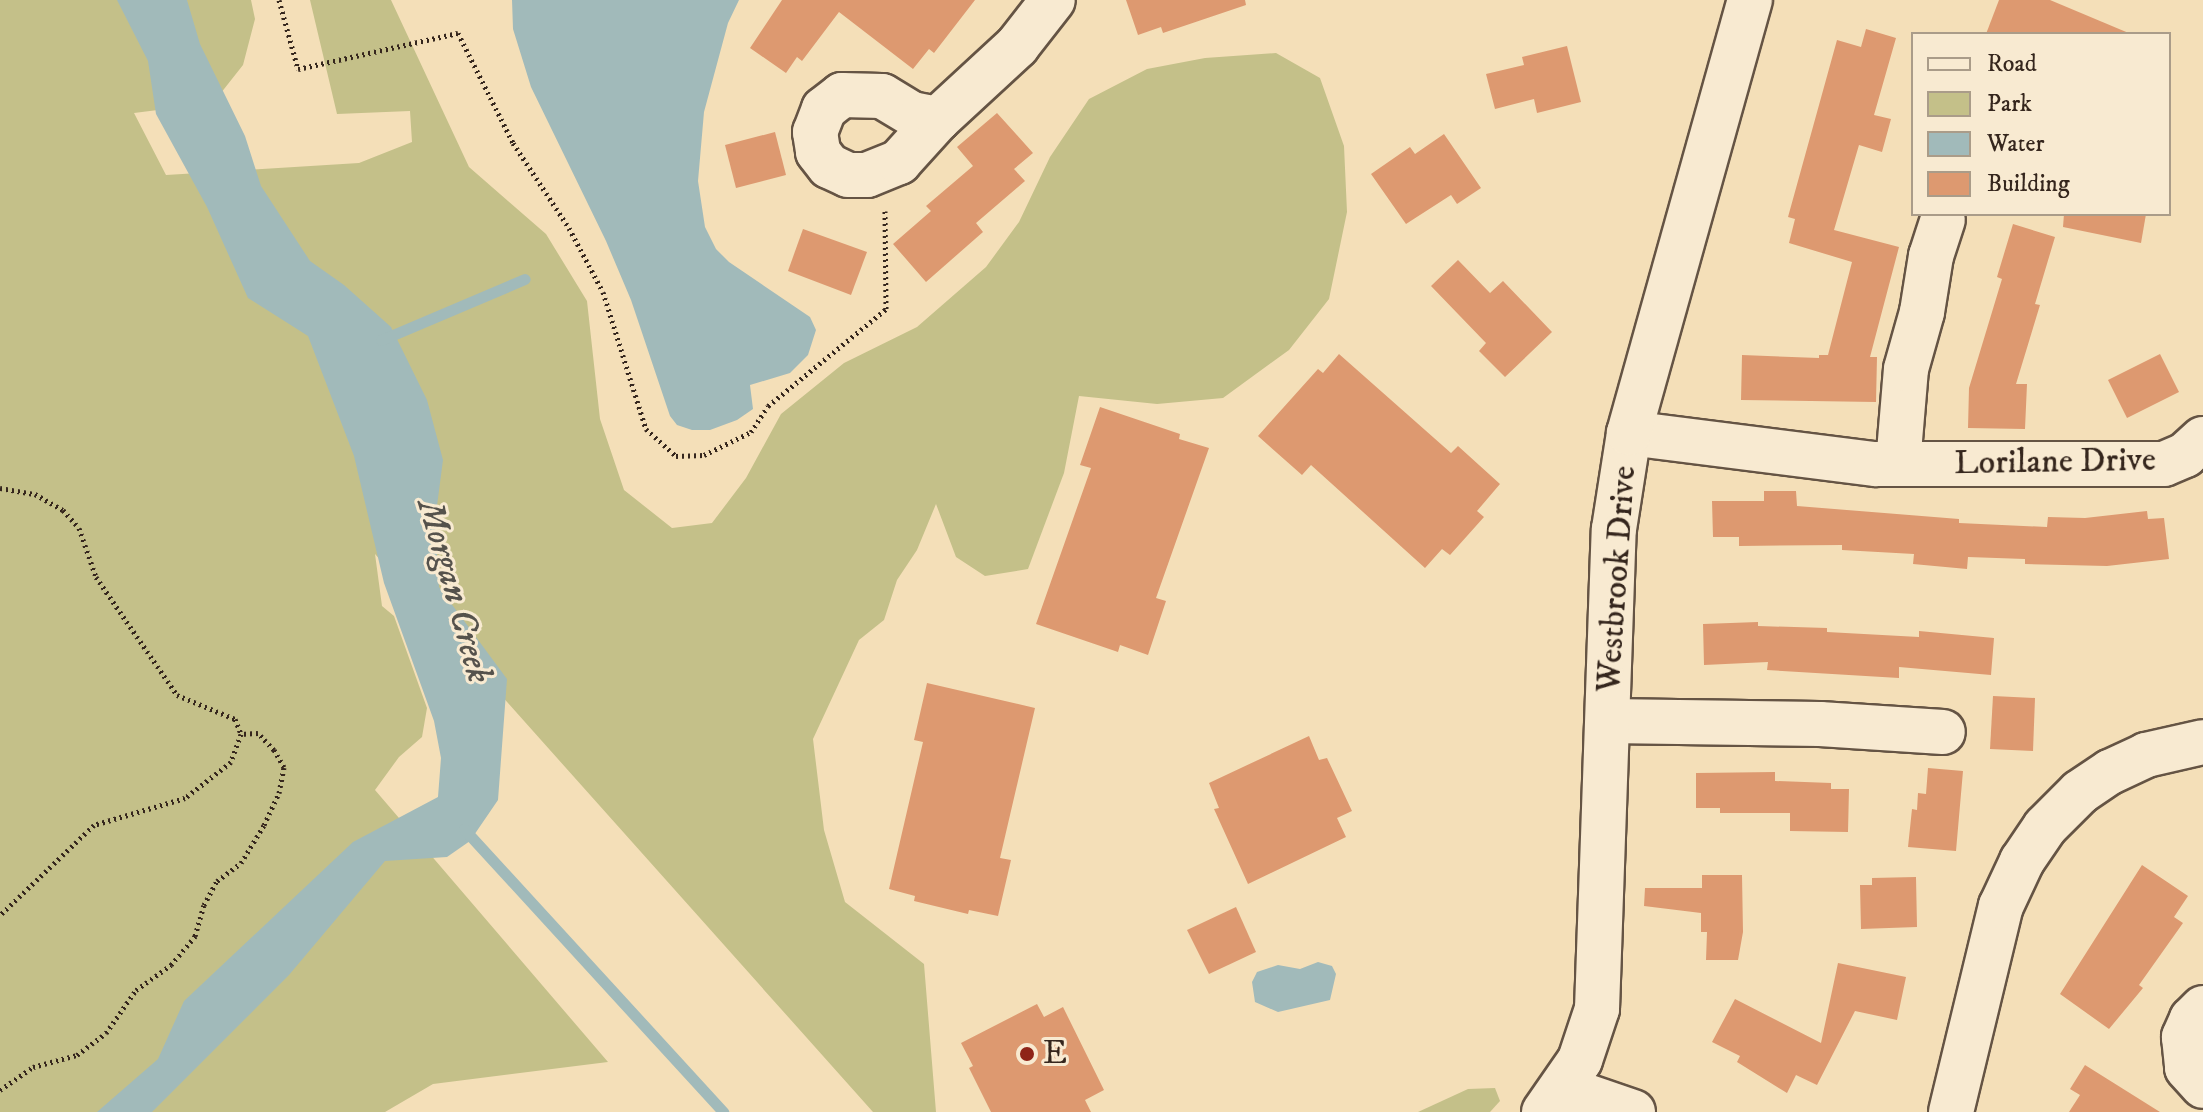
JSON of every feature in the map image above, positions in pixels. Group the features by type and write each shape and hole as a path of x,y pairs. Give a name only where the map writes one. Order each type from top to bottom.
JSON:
{"street":[{"path":"938,119 912,114 882,96 842,95 824,109 815,132 818,152 829,166 848,175 884,170 899,162 938,119 1017,46 1053,0"},
{"name":"Westbrook Drive","path":"1554,1100 1580,1060 1597,1009 1614,529 1629,433 1750,0"},
{"path":"1898,464 1906,369 1922,312 1931,256 1943,220"},
{"name":"Lorilane Drive","path":"1629,433 1898,464 2164,464 2185,455 2203,439"},
{"path":"1608,721 1820,724 1943,732"},
{"path":"1951,1112 2001,906 2022,861 2045,827 2090,785 2146,755 2203,742"},
{"path":"2203,1008 2192,1019 2184,1037 2187,1068 2203,1086"},
{"path":"1554,1100 1633,1112"}],"path":[{"path":"279,0 298,69 458,33 513,143 569,228 603,292 646,429 676,456 704,455 751,432 768,406 886,309 884,170"},
{"path":"0,488 35,494 63,510 79,528 96,577 177,695 235,719 241,734 231,762 185,798 94,825 0,915"},
{"path":"0,1090 33,1067 77,1055 106,1033 136,990 171,965 195,936 204,905 217,881 241,863 279,793 284,767 274,750 258,733 241,734"}],"green space":[{"path":"0,0 251,0 255,19 243,65 213,103 134,113 166,175 359,163 412,142 410,111 337,114 310,0 391,0 469,167 546,234 587,301 600,419 624,490 672,528 712,523 746,478 781,414 844,363 917,327 986,267 1019,222 1050,157 1089,99 1147,69 1205,58 1276,53 1320,78 1344,146 1347,212 1329,299 1289,350 1223,398 1157,404 1079,396 1064,473 1028,569 985,576 956,557 936,504 917,550 897,580 884,620 859,640 813,739 824,830 845,902 924,964 936,1112 873,1112 375,554 382,606 394,616 427,708 422,737 399,757 375,790 608,1062 433,1084 385,1112 0,1112"},
{"path":"1495,1088 1500,1101 1490,1112 1418,1112 1468,1089"}],"water":[{"path":"117,0 187,0 200,44 245,136 261,186 310,261 344,285 391,327 427,400 443,460 435,521 439,587 507,679 498,800 470,841 447,857 385,861 289,975 152,1112 97,1112 158,1059 184,1001 353,842 438,797 441,758 434,721 384,583 354,456 308,336 248,298 207,207 156,114 148,61"},
{"path":"512,0 739,0 728,23 704,112 698,181 705,227 716,249 729,262 810,317 816,330 808,355 790,373 750,385 753,409 737,420 710,430 692,430 677,425 670,416 631,300 606,241 531,87 513,29"},
{"path":"1318,962 1332,966 1336,974 1330,1000 1278,1012 1255,1002 1252,982 1257,972 1278,965 1300,969"}],"building":[{"path":"782,0 975,0 934,53 929,49 913,69 839,12 802,61 797,57 786,73 750,48"},
{"path":"1126,0 1245,0 1246,5 1163,33 1161,27 1138,35"},
{"path":"1999,0 2050,0 2126,32 1987,32"},
{"path":"1866,29 1896,38 1874,115 1891,119 1882,152 1859,145 1834,230 1899,247 1870,357 1877,357 1876,402 1741,400 1742,355 1819,358 1819,355 1828,355 1852,262 1789,243 1795,219 1788,217 1837,40 1861,47"},
{"path":"1567,46 1581,102 1537,113 1534,99 1495,109 1486,74 1524,65 1522,57"},
{"path":"997,113 1033,153 1014,169 1025,181 976,223 983,232 926,282 893,244 931,211 926,206 973,166 957,147"},
{"path":"775,132 786,175 736,188 725,145"},
{"path":"1444,134 1481,188 1457,204 1451,195 1406,224 1371,174 1410,147 1415,154"},
{"path":"2064,216 2146,216 2141,243 2063,227"},
{"path":"2013,224 2055,237 2035,304 2040,305 2016,384 2027,384 2025,429 1968,428 1969,388 2002,279 1997,277"},
{"path":"803,229 867,252 851,295 788,271"},
{"path":"1458,260 1490,293 1503,281 1552,332 1505,377 1479,351 1486,343 1431,286"},
{"path":"1339,354 1451,453 1458,446 1500,484 1477,511 1484,517 1450,555 1442,549 1425,568 1311,465 1302,475 1258,436 1318,369 1323,373"},
{"path":"2160,354 2179,392 2127,418 2108,380"},
{"path":"1100,407 1180,434 1179,439 1209,448 1156,598 1166,601 1148,655 1120,645 1118,652 1036,624 1091,468 1080,465"},
{"path":"1764,491 1796,491 1797,506 1959,519 1959,523 2047,527 2048,517 2085,518 2147,511 2148,519 2164,518 2169,559 2107,566 2025,564 2025,559 1968,557 1967,569 1913,564 1914,554 1842,550 1842,545 1739,546 1739,537 1713,537 1712,501 1764,501"},
{"path":"1758,622 1758,626 1827,628 1827,632 1919,637 1919,631 1994,638 1991,675 1899,667 1899,678 1767,670 1768,662 1704,665 1703,624"},
{"path":"927,683 1035,708 1000,858 1011,860 998,916 969,910 968,914 914,901 915,896 889,889 923,742 914,740"},
{"path":"1993,696 2035,698 2033,751 1990,749"},
{"path":"1309,736 1319,760 1327,758 1352,811 1337,818 1346,837 1248,884 1214,809 1219,808 1209,783"},
{"path":"1928,768 1963,771 1956,851 1908,847 1912,809 1917,810 1918,793 1926,794"},
{"path":"1775,772 1775,781 1831,783 1831,789 1849,789 1848,832 1790,831 1790,813 1720,813 1720,808 1696,808 1696,773"},
{"path":"2142,865 2188,896 2174,917 2183,923 2139,985 2143,988 2109,1029 2060,994"},
{"path":"1702,875 1742,875 1743,932 1738,960 1706,960 1707,932 1701,932 1701,913 1644,906 1645,888 1702,888"},
{"path":"1916,877 1917,927 1861,929 1860,885 1872,885 1872,878"},
{"path":"1236,907 1256,952 1209,974 1187,930"},
{"path":"1838,963 1906,977 1897,1020 1855,1011 1817,1085 1796,1075 1787,1093 1737,1062 1740,1056 1712,1042 1735,999 1821,1043"},
{"name":"E","path":"1037,1004 1044,1017 1063,1007 1104,1090 1085,1100 1091,1112 991,1112 969,1068 973,1066 961,1043"},
{"path":"2085,1065 2160,1112 2069,1112 2080,1095 2070,1089"}],"waterway":[{"path":"381,340 525,279"},
{"path":"464,829 723,1112"}],"place":[{"name":"E","path":"1027,1054"}],"water label":[{"name":"Morgan Creek","path":"454,591"}]}
